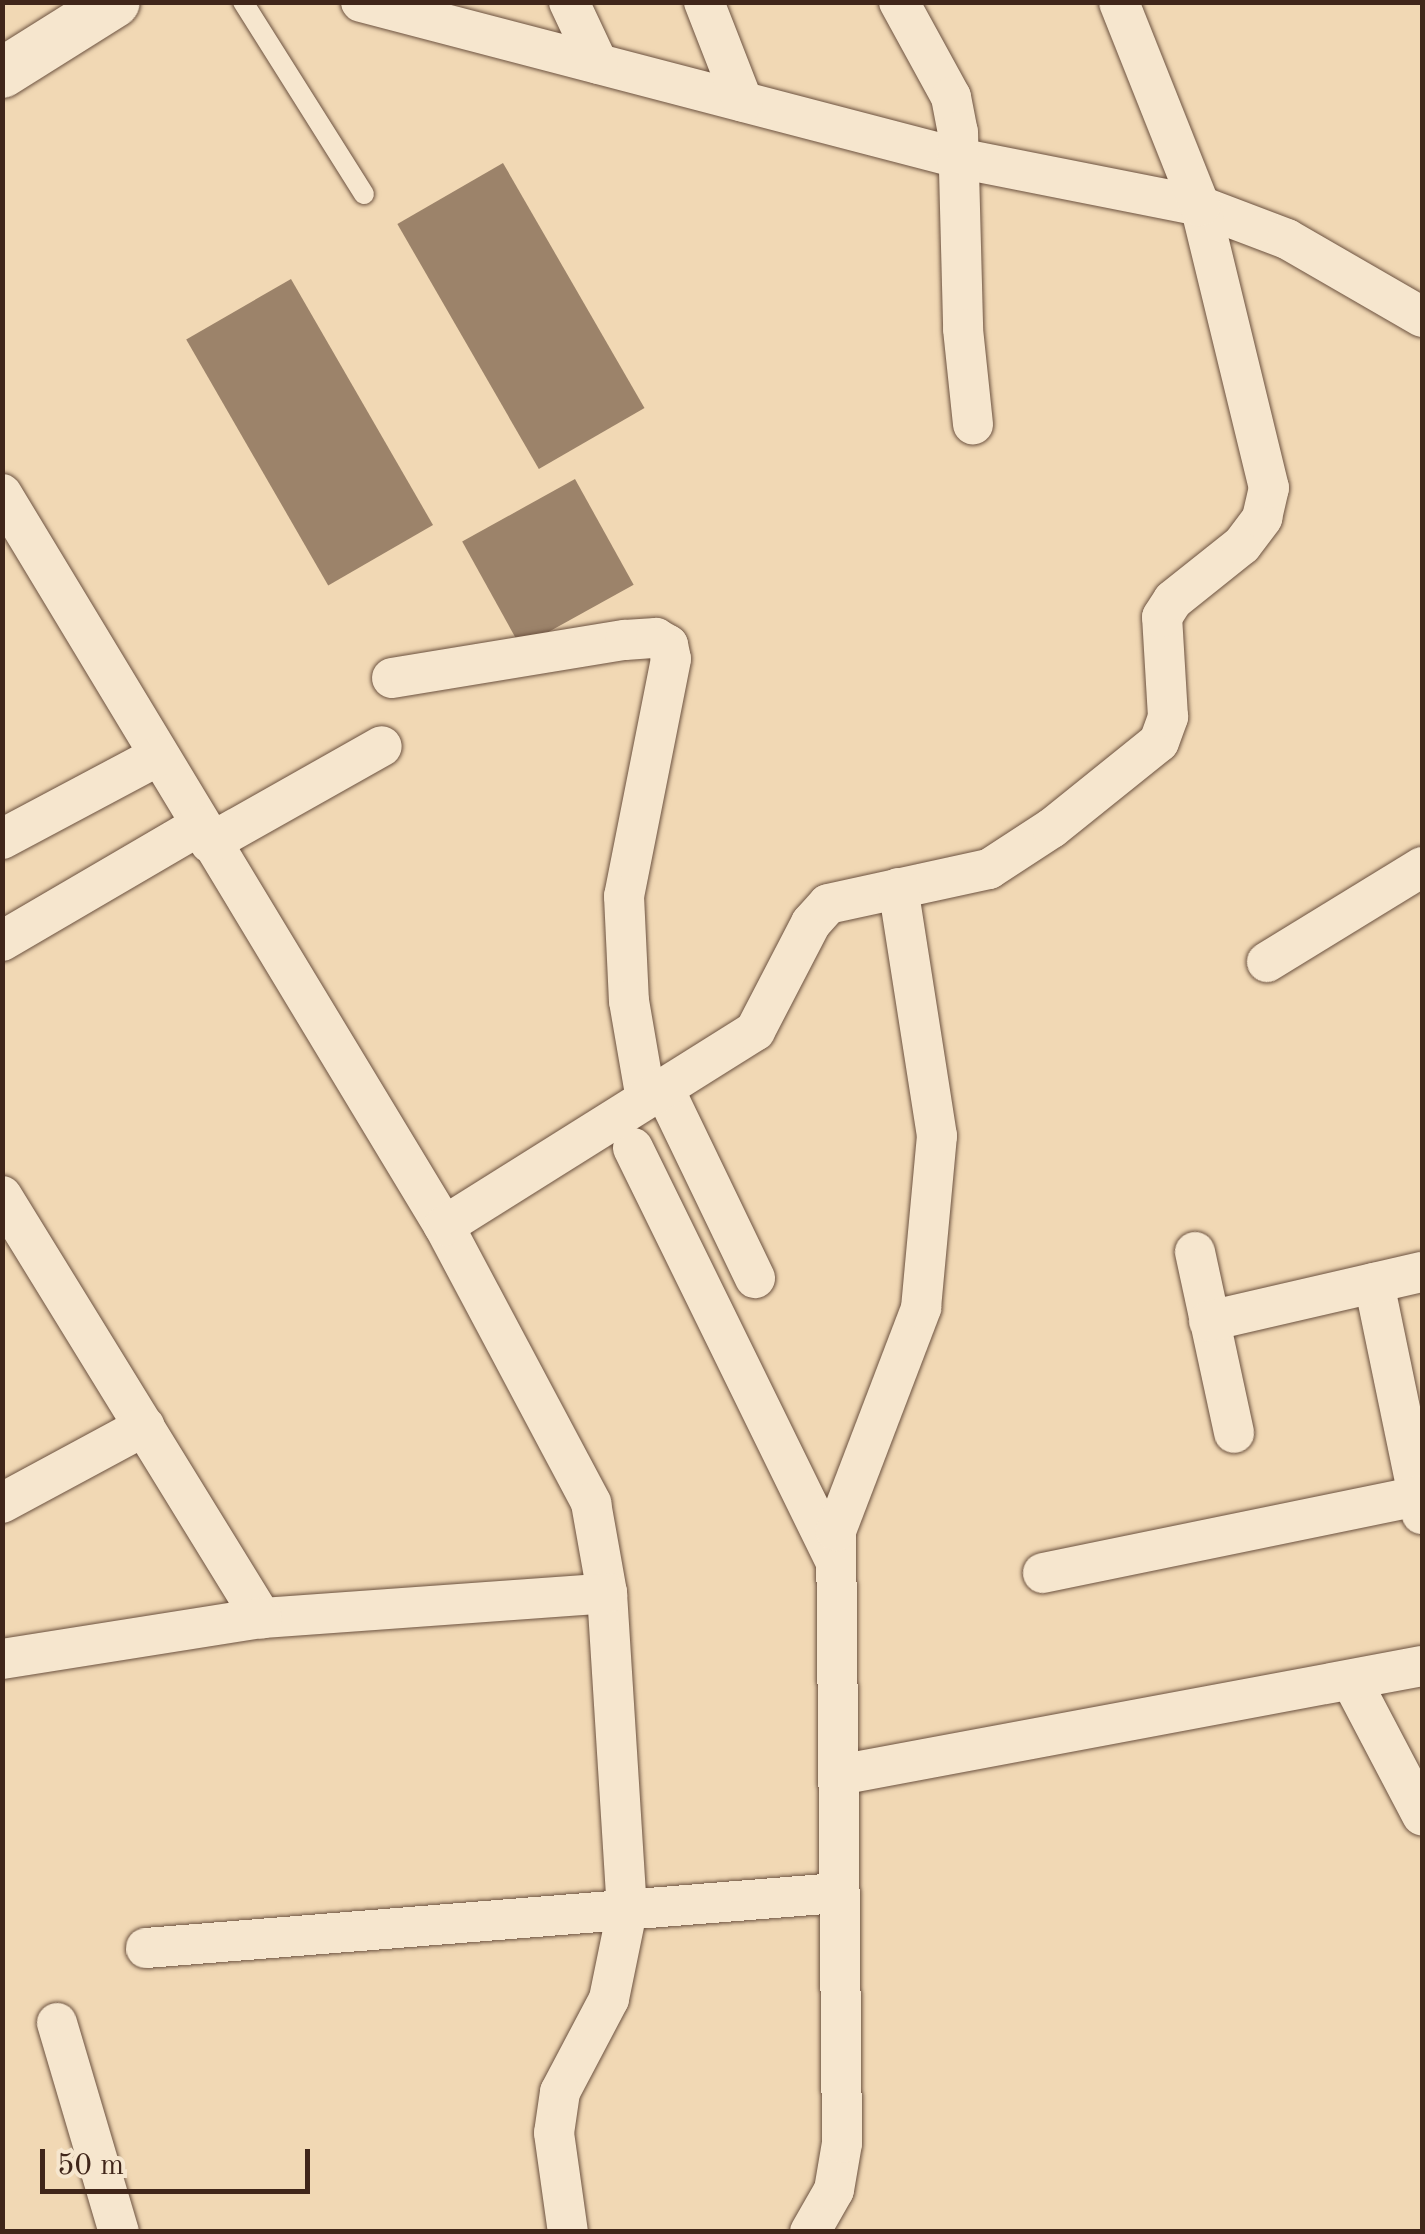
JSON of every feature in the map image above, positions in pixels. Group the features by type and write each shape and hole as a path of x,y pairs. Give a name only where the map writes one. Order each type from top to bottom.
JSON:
{"street":[{"path":"2,73 114,2"},
{"path":"361,2 958,158 1200,206 1287,238 1422,317"},
{"path":"570,2 598,64"},
{"path":"704,2 743,102"},
{"path":"899,2 950,97 958,158 973,424"},
{"path":"444,1226 755,1032 811,923 828,904 989,869 1018,854 1159,742 1168,717 1162,617 1173,600 1242,545 1262,518 1268,488 1265,462 1200,206 1118,2"},
{"path":"2,494 444,1226 591,1503 608,1593 628,1911 609,1999 560,2092 554,2133 568,2232"},
{"path":"392,678 624,640 656,638 668,645 671,659 624,896 629,1001 655,1094 755,1278"},
{"path":"2,941 382,746"},
{"path":"2,839 158,756"},
{"path":"1267,962 1422,867"},
{"path":"810,2232 834,2190 842,2144 835,1560 846,1496 909,1342 929,1266 936,1118 898,888"},
{"path":"634,1148 835,1560"},
{"path":"2,1196 262,1618"},
{"path":"1196,1252 1234,1433"},
{"path":"1209,1320 1422,1272"},
{"path":"1042,1572 1421,1505 1374,1284"},
{"path":"2,1502 145,1426"},
{"path":"2,1658 262,1618 608,1593"},
{"path":"839,1776 1422,1666"},
{"path":"1351,1680 1422,1815"},
{"path":"146,1948 836,1893"},
{"path":"57,2023 119,2232"}],"lane":[{"path":"243,2 364,194"}],"building":[{"path":"503,163 644,408 539,469 397,224"},
{"path":"291,279 433,525 328,585 186,340"},
{"path":"575,479 634,585 521,647 462,542"}]}
